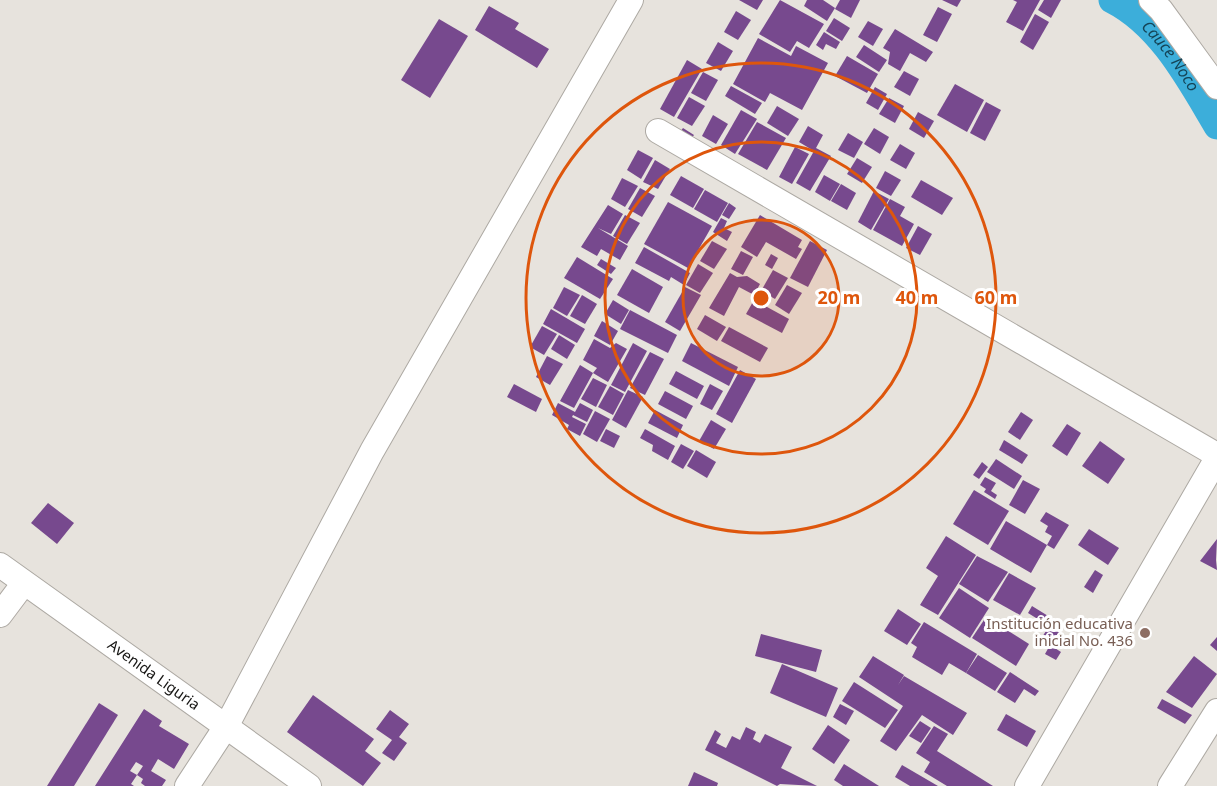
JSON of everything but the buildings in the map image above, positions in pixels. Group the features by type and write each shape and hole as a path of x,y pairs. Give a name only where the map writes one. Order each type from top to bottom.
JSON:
{"street":[{"path":"187,786 226,725 372,451 631,0"},
{"path":"1151,0 1161,10 1217,87"},
{"path":"658,131 1217,457 1027,786"},
{"name":"Avenida Liguria","path":"0,565 309,786"},
{"path":"0,615 24,583"},
{"path":"1170,786 1217,711"}],"waterway":[{"name":"Cauce Noco","path":"1112,0 1129,11 1159,38 1184,72 1217,126"}],"place":[{"name":"Institución educativa inicial No. 436","path":"1145,633"}]}
